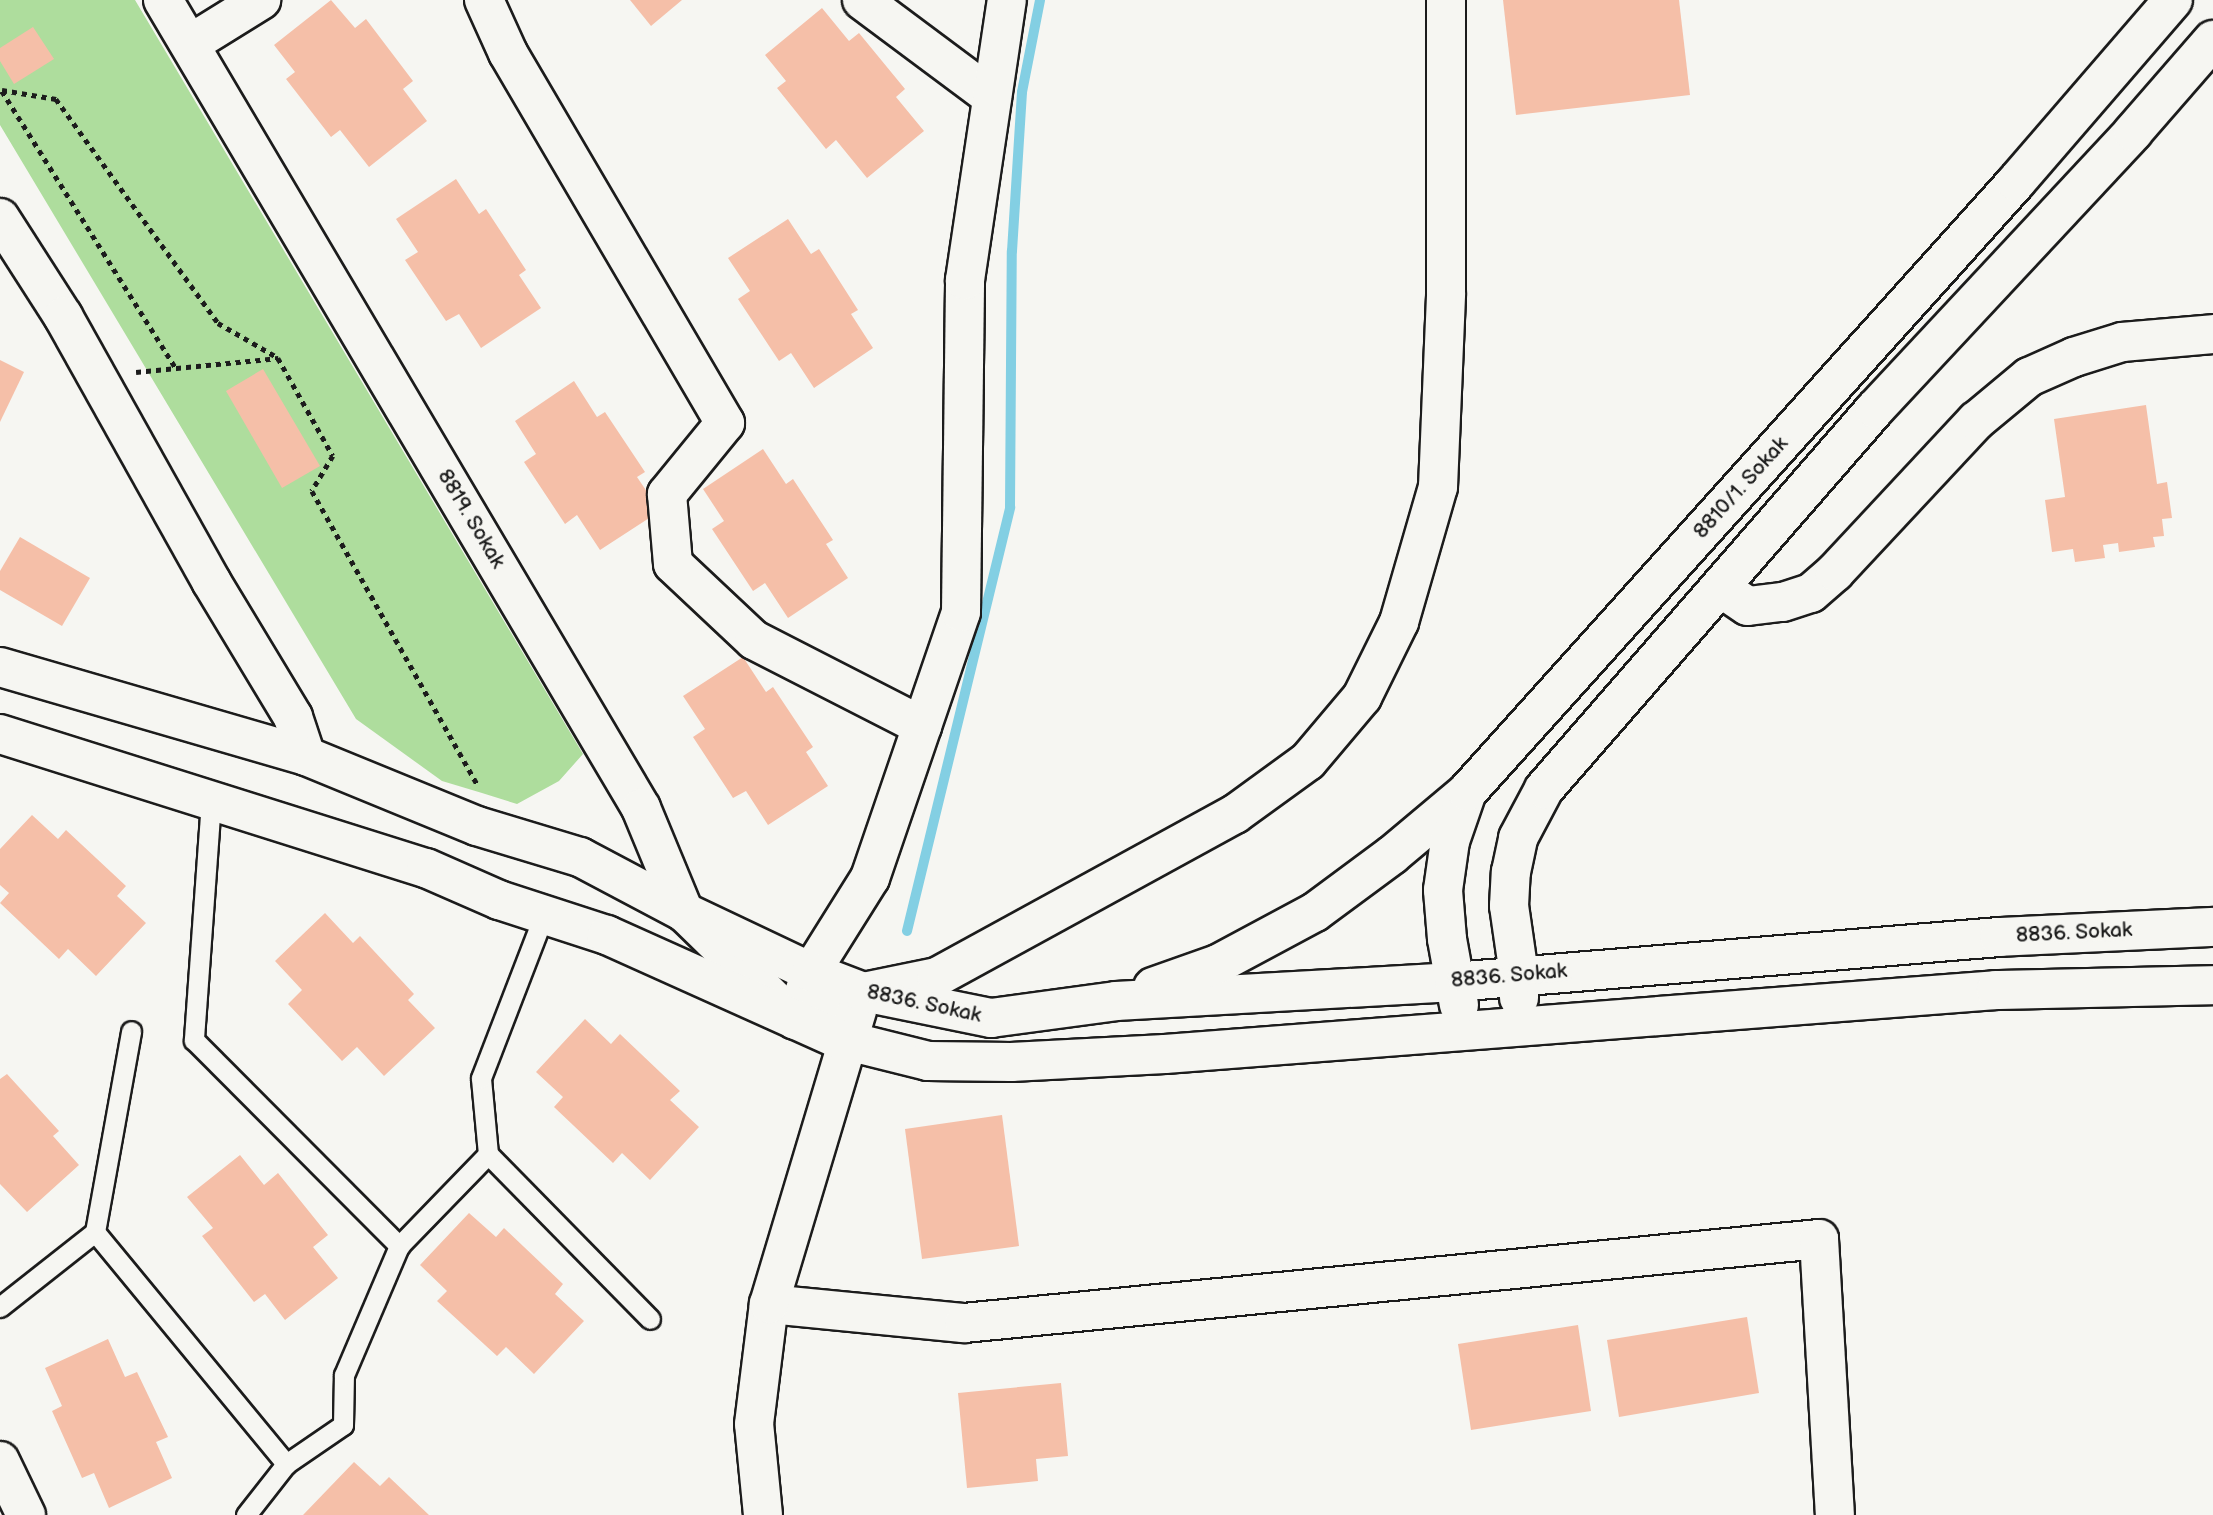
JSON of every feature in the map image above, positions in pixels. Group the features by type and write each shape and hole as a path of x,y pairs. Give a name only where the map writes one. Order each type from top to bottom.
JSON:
{"street":[{"name":"8819. Sokak","path":"163,0 641,808 684,912 795,1020"},
{"path":"190,44 261,0"},
{"path":"484,0 508,53 725,423 667,494 673,564 754,640 922,726"},
{"path":"862,0 992,97"},
{"path":"795,1020 811,972 870,878 961,612 965,280 1007,0"},
{"path":"795,1020 863,992 937,977 1234,814 1308,761 1363,697 1399,622 1438,486 1446,293 1446,0"},
{"name":"8810/1. Sokak","path":"1464,1030 1454,982 1443,890 1450,841 1467,792 2016,181 2173,0"},
{"path":"1518,1025 1519,975 1509,905 1511,872 1518,838 1544,789 1875,409 2133,132 2213,40"},
{"path":"0,218 63,316 211,581 293,717 306,756"},
{"path":"1721,588 1748,606 1783,602 1811,593 1835,572 1976,421 2029,377 2074,357 2122,342 2213,334"},
{"path":"0,667 306,756 477,826 580,857 684,912"},
{"path":"0,734 426,868 499,900 607,935 845,1041 928,1062 1011,1062 1165,1054 1996,990 2213,985"},
{"path":"1116,1001 1218,964 1315,912 1392,855 1467,792"},
{"name":"8836. Sokak","path":"684,912 811,972 863,992 991,1018 1116,1001 1454,982 1999,937 2213,927"},
{"path":"763,1515 754,1424 769,1304 845,1041 863,992"},
{"path":"769,1304 964,1323 1819,1239 1835,1515"},
{"path":"0,1461 26,1515"}],"lane":[{"path":"211,801 194,1040 399,1246"},
{"path":"544,915 481,1078 488,1154 650,1319"},
{"path":"0,1307 94,1232 131,1031"},
{"path":"246,1515 286,1464 343,1425 344,1375 399,1246 488,1154"},
{"path":"94,1232 286,1464"}],"path":[{"path":"175,367 2,90 56,100 218,323 278,358 333,456 313,491 482,793 477,826"},
{"path":"98,379 175,367 278,358"}],"green space":[{"path":"0,0 135,0 583,754 559,781 517,804 442,781 356,719 0,125"}],"building":[{"path":"331,0 355,28 366,19 413,81 403,89 427,121 369,167 340,130 331,137 286,79 295,72 274,45"},
{"path":"630,0 682,0 651,26"},
{"path":"1503,0 1679,0 1690,95 1516,115"},
{"path":"822,8 849,41 859,33 905,89 896,97 924,131 867,178 836,140 826,149 777,88 786,81 765,55"},
{"path":"33,27 54,59 14,84 0,61 0,48"},
{"path":"456,179 479,214 486,209 526,270 519,275 541,308 481,348 459,314 446,321 405,260 418,252 396,219"},
{"path":"788,219 811,254 819,249 858,310 851,314 873,348 814,388 791,353 779,361 738,299 750,291 728,258"},
{"path":"0,360 24,372 0,422"},
{"path":"263,369 320,466 282,488 226,391"},
{"path":"574,381 597,417 605,412 645,472 637,477 660,511 600,550 577,515 565,524 524,462 536,454 515,421"},
{"path":"2146,405 2157,484 2167,482 2172,518 2162,519 2164,536 2153,537 2155,547 2119,552 2118,543 2103,545 2105,558 2075,562 2073,549 2052,552 2045,500 2065,497 2054,419"},
{"path":"763,449 786,484 793,479 833,540 826,544 848,578 788,618 765,583 753,591 712,529 724,521 703,489"},
{"path":"20,537 90,578 62,626 0,590 0,571"},
{"path":"743,657 766,692 773,687 813,747 806,752 828,786 768,825 746,791 733,798 693,737 705,729 683,696"},
{"path":"32,815 58,839 66,830 126,886 117,896 146,923 96,976 68,949 59,959 0,903 9,893 0,885 0,849"},
{"path":"325,913 353,943 360,936 414,994 408,1000 435,1028 384,1076 357,1047 342,1061 288,1004 302,990 275,961"},
{"path":"585,1019 611,1044 620,1034 680,1091 670,1100 699,1127 650,1180 622,1153 613,1163 554,1107 563,1097 536,1072"},
{"path":"7,1074 59,1131 53,1136 79,1165 27,1212 0,1184 0,1079"},
{"path":"1002,1115 1019,1246 922,1259 905,1129"},
{"path":"240,1155 264,1185 278,1173 328,1235 313,1247 338,1278 285,1320 265,1294 254,1302 202,1236 213,1228 187,1197"},
{"path":"469,1213 496,1237 504,1228 563,1284 555,1294 584,1321 534,1374 506,1347 497,1356 437,1301 447,1291 420,1265"},
{"path":"1747,1317 1759,1393 1619,1417 1607,1340"},
{"path":"1578,1325 1591,1411 1471,1430 1458,1344"},
{"path":"108,1339 125,1377 137,1372 168,1437 156,1442 172,1478 109,1508 94,1473 82,1478 52,1411 62,1406 45,1368"},
{"path":"1061,1383 1068,1456 1036,1459 1038,1481 967,1488 958,1393"},
{"path":"354,1462 380,1486 389,1477 429,1515 303,1515"}],"waterway":[{"path":"907,931 1010,507 1012,251 1022,92 1040,0"}]}
